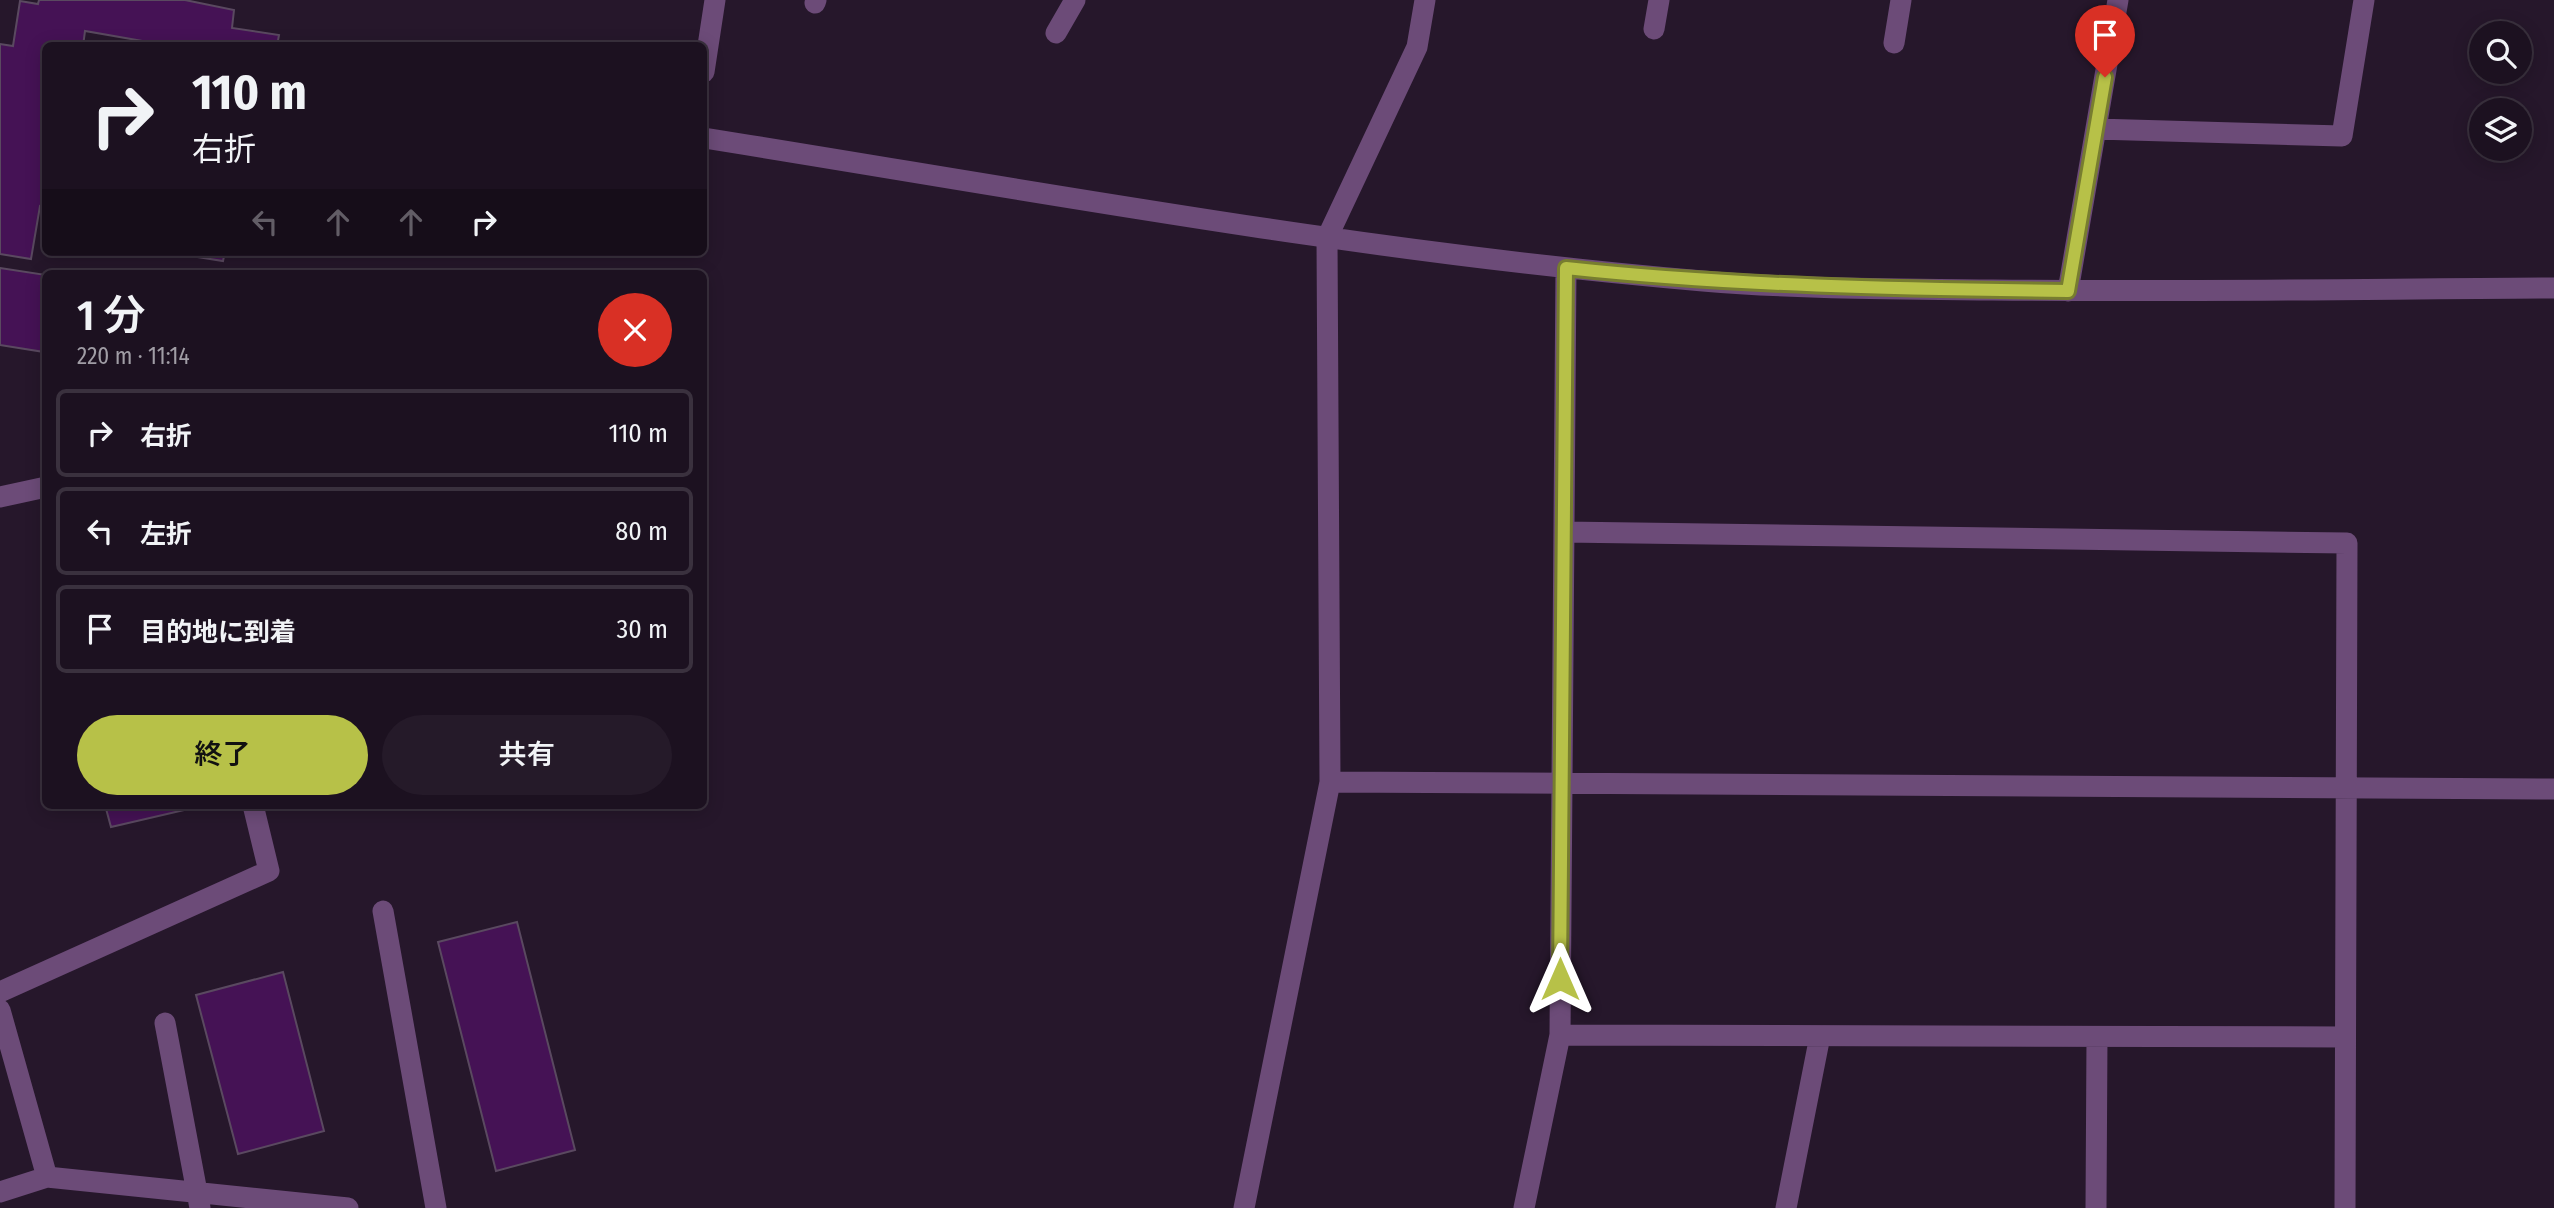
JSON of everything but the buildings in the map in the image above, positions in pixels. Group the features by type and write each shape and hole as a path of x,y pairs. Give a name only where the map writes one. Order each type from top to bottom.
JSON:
{"street":[{"path":"707,52 715,0"},
{"path":"1056,33 1075,0"},
{"path":"1244,1208 1330,782 1327,238 1417,47 1425,0"},
{"path":"1654,29 1659,0"},
{"path":"1894,43 1901,0"},
{"path":"2068,291 2118,0"},
{"path":"2096,129 2342,136 2364,0"},
{"path":"707,138 1327,238 1566,268 1708,281 1838,288 2068,291 2554,288"},
{"path":"1524,1208 1560,1035 1566,268"},
{"path":"0,496 42,488"},
{"path":"1564,532 2347,542 2345,1208"},
{"path":"1330,782 2554,789"},
{"path":"0,992 269,871 254,809"},
{"path":"383,911 436,1208"},
{"path":"0,1010 47,1177"},
{"path":"165,1023 198,1200"},
{"path":"1560,1035 2345,1037"},
{"path":"1786,1208 1820,1036"},
{"path":"2096,1208 2097,1037"},
{"path":"0,1192 47,1177 198,1200 348,1208"}],"route":[{"path":"1560,979 1566,268 1708,281 1838,288 2068,291 2105,77"}]}
